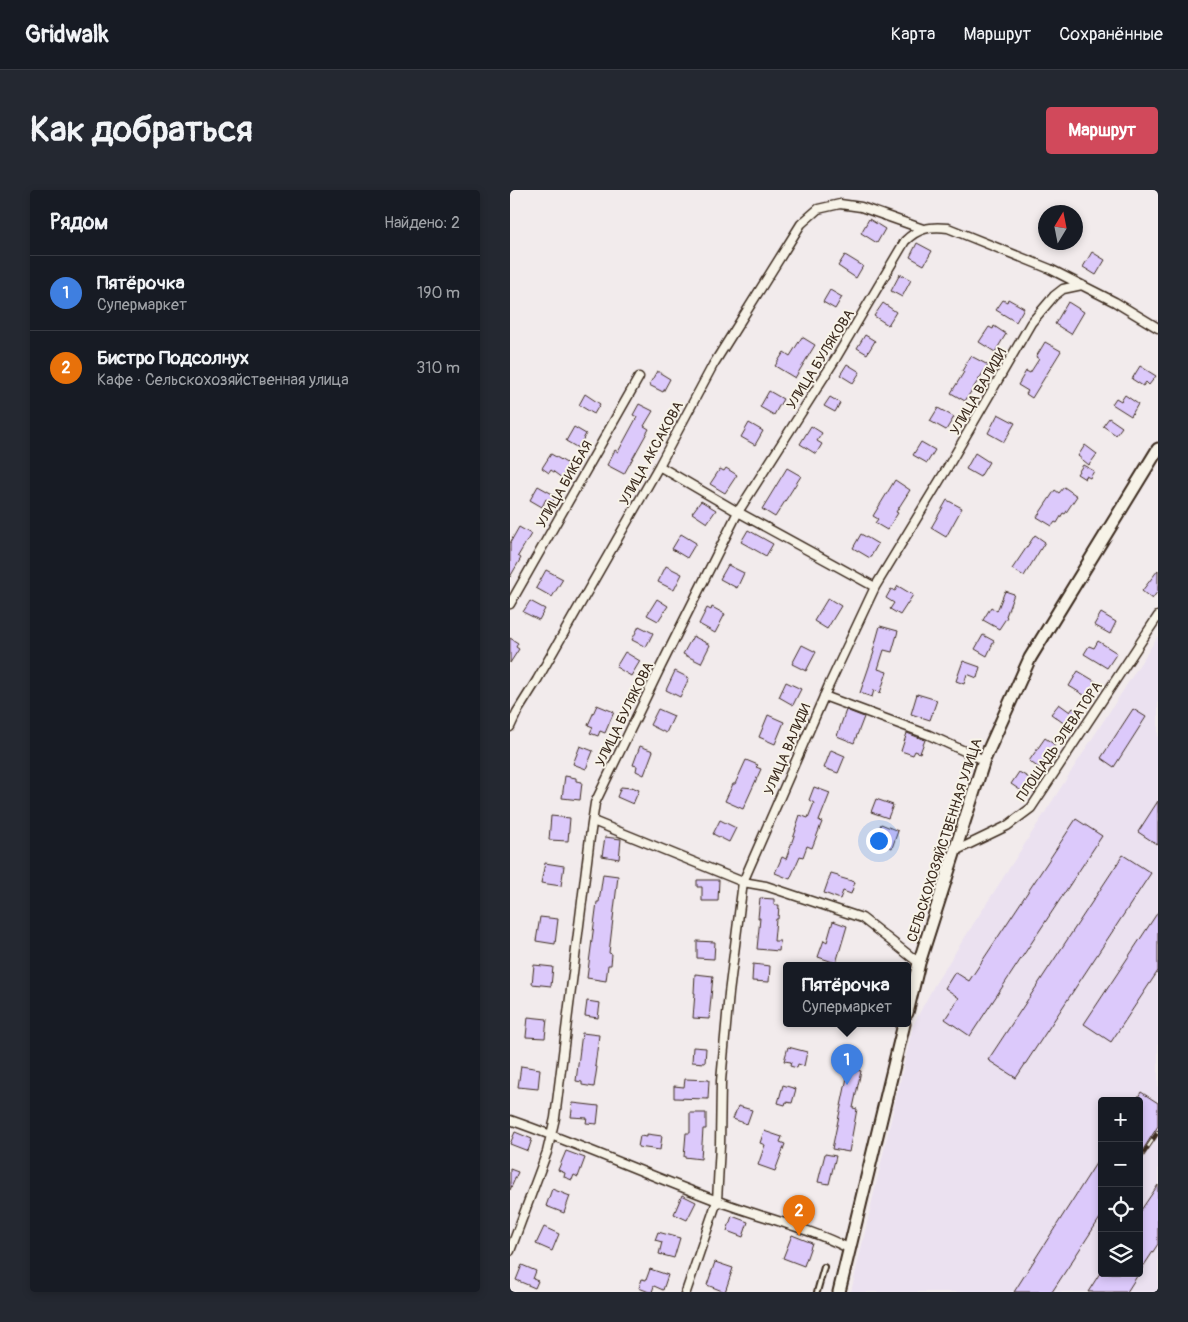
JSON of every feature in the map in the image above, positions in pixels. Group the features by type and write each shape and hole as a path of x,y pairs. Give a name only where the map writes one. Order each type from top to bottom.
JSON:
{"main road":[{"name":"СЕЛЬСКОХОЗЯЙСТВЕННАЯ УЛИЦА","path":"911,996 919,963 984,760 1030,658 1158,449"},
{"path":"839,1292 903,1027"}],"street":[{"name":"УЛИЦА АКСАКОВА","path":"510,727 659,466 713,365 801,224 818,209 840,204 861,207 922,229"},
{"path":"922,229 934,226 948,228 1050,269 1115,302 1158,328"},
{"name":"УЛИЦА БУЛЯКОВА","path":"510,1251 548,1152 555,1118 595,803 738,512 836,358 905,241 913,233 922,229"},
{"name":"УЛИЦА ВАЛИДИ","path":"686,1292 717,1201 721,1081 729,993 743,882 824,696 875,587 946,470 1031,323 1054,296 1063,289 1082,285"},
{"name":"УЛИЦА БИКБАЯ","path":"510,604 639,377"},
{"path":"659,466 738,512 875,587"},
{"name":"ПЛОЩАДЬ ЭЛЕВАТОРА","path":"955,851 1007,826 1031,808 1158,616"},
{"path":"824,696 929,735 984,760"},
{"path":"593,821 743,882 766,886 862,918 919,963"},
{"path":"510,1120 551,1134 717,1201 830,1238 850,1248"}],"lane":[{"path":"817,1292 824,1267"}],"shaded area":[{"path":"1158,636 1158,1292 851,1292 913,1025 935,984"}],"building":[{"path":"869,219 885,229 877,243 861,233"},
{"path":"917,243 932,251 924,265 910,257"},
{"path":"1092,252 1105,260 1096,275 1083,267"},
{"path":"845,255 863,266 856,278 838,266"},
{"path":"900,274 911,280 902,297 891,291"},
{"path":"830,290 842,297 835,309 823,302"},
{"path":"1008,299 1024,308 1016,322 996,310 1003,300 1007,302"},
{"path":"1068,302 1084,312 1071,334 1055,324"},
{"path":"883,303 896,312 888,325 874,316"},
{"path":"994,326 1006,334 995,352 979,342 989,327 993,329"},
{"path":"865,335 875,341 867,354 857,348"},
{"path":"802,337 815,345 795,378 775,366 784,352 790,356"},
{"path":"1045,342 1061,351 1032,398 1026,394 1028,391 1018,385 1026,371 1030,373 1039,359 1036,357"},
{"path":"971,356 988,365 965,401 951,393"},
{"path":"847,364 860,372 853,383 840,375"},
{"path":"1140,366 1156,376 1149,385 1146,382 1143,386 1132,379"},
{"path":"657,371 670,379 663,392 649,385"},
{"path":"769,391 783,399 774,415 760,407"},
{"path":"585,394 600,404 594,414 579,405"},
{"path":"1125,395 1138,404 1131,416 1112,404 1116,398 1121,401"},
{"path":"830,397 840,403 835,412 824,406"},
{"path":"639,404 653,411 644,426 649,429 624,474 607,465 615,450 618,452 637,417 633,415"},
{"path":"938,408 954,417 946,430 930,421"},
{"path":"998,414 1015,423 1004,442 988,433"},
{"path":"1109,418 1122,427 1116,435 1103,426"},
{"path":"749,423 763,431 755,445 741,437"},
{"path":"811,426 822,433 817,441 822,444 816,454 800,444"},
{"path":"574,427 586,434 578,448 566,441"},
{"path":"921,442 935,450 927,463 913,455"},
{"path":"1085,445 1097,454 1089,465 1078,456"},
{"path":"975,453 989,462 980,477 966,469"},
{"path":"551,454 570,465 562,478 551,470 549,473 542,468"},
{"path":"1083,465 1094,471 1090,478 1086,476 1085,479 1077,474"},
{"path":"726,468 737,475 725,493 710,484 720,469 724,471"},
{"path":"787,468 801,476 775,517 762,509"},
{"path":"895,480 910,490 887,530 875,523 878,519 873,516"},
{"path":"538,486 556,496 552,503 546,499 542,507 530,500"},
{"path":"1064,487 1077,496 1065,514 1063,513 1057,523 1055,522 1052,526 1037,517 1055,490 1059,493"},
{"path":"947,500 962,508 946,537 931,528"},
{"path":"701,501 716,510 707,523 692,513"},
{"path":"519,527 531,534 518,556 521,558 510,577 510,543"},
{"path":"748,530 773,544 766,556 741,542"},
{"path":"681,534 696,543 687,558 672,549"},
{"path":"861,534 878,544 870,558 853,548"},
{"path":"1035,535 1045,542 1024,576 1012,569"},
{"path":"728,565 744,573 737,588 720,579"},
{"path":"666,566 682,574 674,590 658,582"},
{"path":"546,570 563,579 552,597 536,588"},
{"path":"1158,570 1158,591 1152,599 1142,591"},
{"path":"898,586 913,595 900,615 890,609 894,603 886,598 891,589 895,591"},
{"path":"1005,591 1014,594 1007,617 999,629 983,620 991,607 997,611"},
{"path":"828,598 841,606 827,629 814,621"},
{"path":"657,599 668,606 658,621 647,615"},
{"path":"530,601 545,609 539,620 523,612"},
{"path":"712,607 725,614 715,633 699,624 707,608 711,610"},
{"path":"1101,613 1116,622 1110,634 1094,625"},
{"path":"639,626 653,633 646,647 632,640"},
{"path":"880,626 898,631 892,652 884,650 878,669 887,672 880,693 874,690 872,697 860,693 874,652"},
{"path":"983,635 994,641 987,656 975,649"},
{"path":"693,636 710,645 701,663 683,654"},
{"path":"510,638 518,643 516,647 519,649 510,663"},
{"path":"1098,641 1117,653 1107,668 1084,654 1089,646 1094,648"},
{"path":"802,645 816,652 806,671 792,664"},
{"path":"625,652 640,661 631,676 616,667"},
{"path":"963,661 980,667 977,678 967,674 964,684 956,681"},
{"path":"675,671 689,678 680,697 666,690"},
{"path":"1078,671 1098,683 1089,698 1069,686"},
{"path":"786,682 801,689 793,705 779,697"},
{"path":"917,694 937,700 930,720 911,714"},
{"path":"1059,704 1070,712 1073,708 1079,713 1069,727 1051,714"},
{"path":"597,705 614,712 605,733 600,731 598,736 590,733 593,727 588,725"},
{"path":"658,709 674,716 666,733 650,725"},
{"path":"1133,709 1146,717 1114,767 1101,758"},
{"path":"846,710 864,717 854,743 837,736"},
{"path":"768,715 784,722 775,744 759,737"},
{"path":"907,733 925,740 920,753 915,751 913,755 901,751"},
{"path":"1045,738 1055,745 1039,768 1029,761"},
{"path":"580,746 593,751 586,769 573,764"},
{"path":"640,746 653,751 644,775 636,771 637,766 633,765"},
{"path":"831,750 845,756 838,773 824,768"},
{"path":"746,760 758,765 756,767 761,769 743,809 725,801"},
{"path":"1019,772 1031,779 1023,792 1011,784"},
{"path":"565,776 576,778 576,781 582,782 580,800 562,798"},
{"path":"621,787 632,787 639,790 633,804 617,797"},
{"path":"814,787 830,793 819,821 822,822 812,848 807,846 803,857 800,856 790,879 775,873 782,857 786,859 800,815 808,818 814,803 809,800"},
{"path":"876,799 893,805 888,818 871,812"},
{"path":"1158,801 1158,845 1138,832"},
{"path":"551,816 570,818 568,841 549,840"},
{"path":"1076,819 1102,836 970,1036 945,1019 959,998 945,988 955,972 969,981"},
{"path":"720,820 736,828 729,842 713,834"},
{"path":"881,824 898,831 892,848 874,841"},
{"path":"605,837 621,839 619,859 602,856"},
{"path":"1123,855 1151,873 1016,1078 988,1060"},
{"path":"545,863 564,866 561,886 541,883"},
{"path":"831,873 855,882 851,894 843,891 840,899 824,893"},
{"path":"603,874 618,876 609,953 612,954 611,965 608,965 606,981 587,978 597,902 599,902"},
{"path":"697,880 719,880 718,901 702,901 702,887 697,887"},
{"path":"760,898 774,899 774,905 779,905 774,941 780,941 779,951 757,949"},
{"path":"1158,912 1158,971 1111,1042 1084,1024"},
{"path":"540,917 558,919 555,944 536,941"},
{"path":"833,921 847,926 836,962 818,957 824,940 827,942"},
{"path":"697,941 715,942 714,959 697,958"},
{"path":"753,964 770,966 769,982 752,981"},
{"path":"534,965 553,967 551,986 532,984"},
{"path":"695,974 713,976 709,1019 693,1018"},
{"path":"587,1001 600,1003 598,1018 585,1016"},
{"path":"528,1017 547,1019 545,1038 526,1037"},
{"path":"582,1033 599,1035 594,1087 582,1085 582,1082 576,1081"},
{"path":"693,1047 706,1048 705,1063 692,1062"},
{"path":"788,1047 807,1052 804,1066 798,1064 797,1068 790,1066 791,1062 784,1061"},
{"path":"521,1066 540,1069 538,1089 518,1087"},
{"path":"849,1068 861,1071 853,1108 857,1109 849,1152 832,1149"},
{"path":"685,1079 709,1080 708,1099 674,1098 674,1086 684,1087"},
{"path":"783,1085 796,1089 792,1103 786,1102 785,1105 778,1103"},
{"path":"1141,1092 1158,1103 1158,1126 1143,1150 1143,1097 1138,1097"},
{"path":"573,1103 599,1106 597,1124 586,1123 587,1118 571,1117"},
{"path":"738,1106 752,1110 747,1124 733,1119"},
{"path":"690,1113 706,1113 706,1129 703,1129 701,1159 684,1157 686,1133 690,1133"},
{"path":"764,1131 782,1137 780,1142 785,1144 775,1171 758,1165 765,1145 760,1143"},
{"path":"515,1132 532,1139 528,1151 510,1144"},
{"path":"647,1134 662,1136 660,1150 638,1147 640,1136 647,1137"},
{"path":"566,1151 585,1158 578,1177 574,1175 572,1180 564,1177 565,1173 558,1170"},
{"path":"825,1154 836,1156 829,1184 818,1182"},
{"path":"1098,1160 1098,1221 1052,1292 1014,1292"},
{"path":"510,1169 518,1172 510,1190"},
{"path":"1158,1185 1158,1244 1143,1267 1143,1232 1143,1207"},
{"path":"552,1189 570,1196 564,1213 546,1206"},
{"path":"682,1195 696,1202 687,1220 674,1214"},
{"path":"732,1216 748,1222 743,1237 727,1231"},
{"path":"544,1227 559,1234 552,1251 536,1244"},
{"path":"658,1232 680,1238 674,1258 659,1254 662,1242 655,1240"},
{"path":"792,1235 812,1243 804,1266 783,1258"},
{"path":"715,1262 733,1268 725,1292 707,1285"},
{"path":"522,1265 536,1271 533,1279 538,1281 535,1288 516,1280"},
{"path":"650,1269 668,1275 663,1290 654,1286 652,1292 639,1288 642,1279 646,1280"},
{"path":"1098,1276 1136,1277 1127,1292 1088,1292"}],"railway":[{"path":"1143,1154 1158,1132"}],"place":[{"name":"Пятёрочка","path":"847,1085"},
{"name":"Бистро Подсолнух","path":"799,1236"}]}
